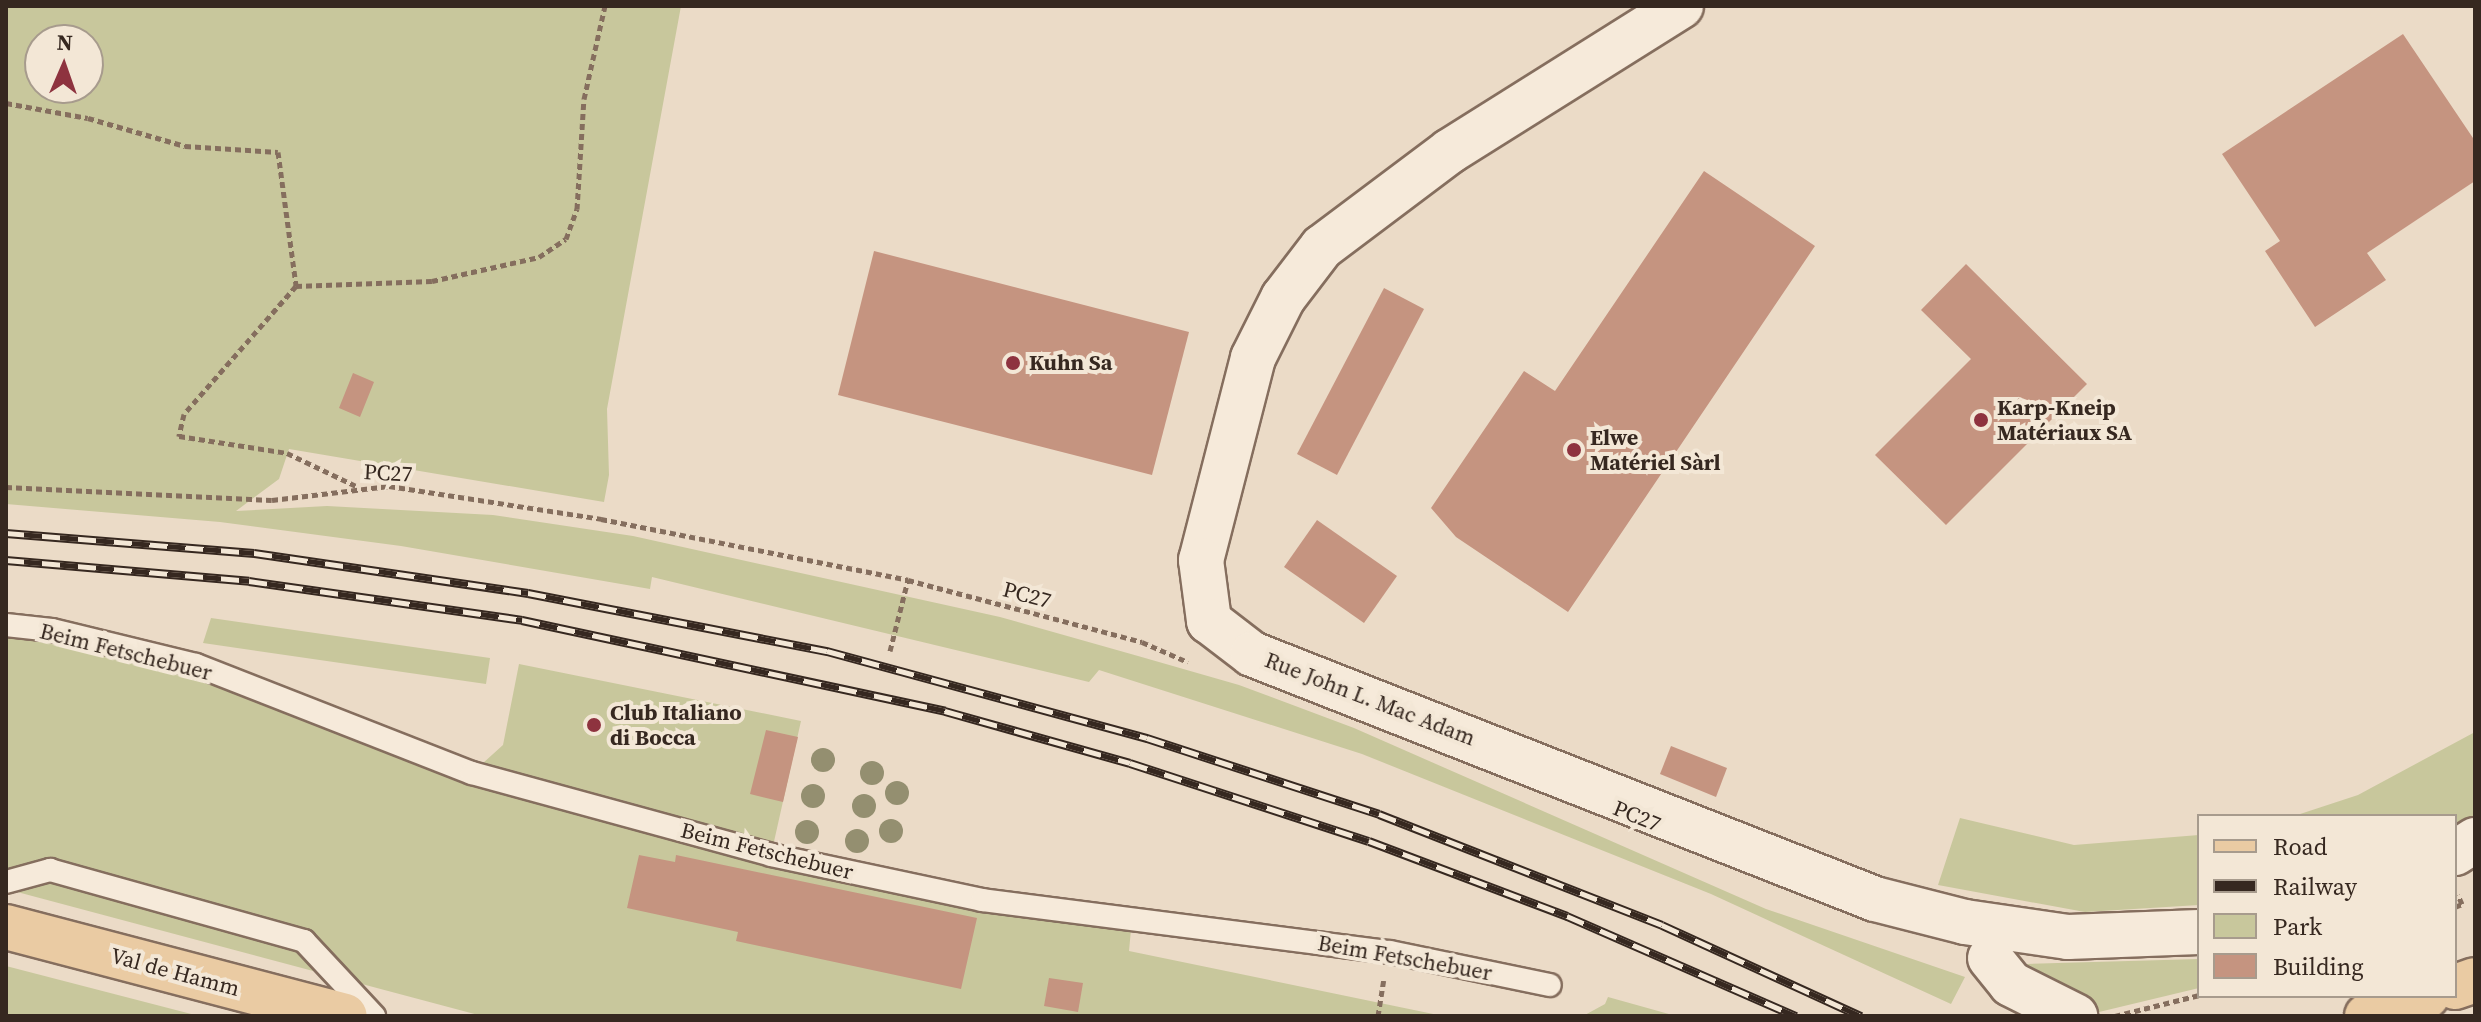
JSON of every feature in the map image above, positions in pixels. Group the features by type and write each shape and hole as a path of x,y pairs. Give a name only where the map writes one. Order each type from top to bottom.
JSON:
{"main road":[{"name":"Val de Hamm","path":"6,927 345,1016"},
{"path":"2367,1016 2421,998"}],"street":[{"name":"Rue John L. Mac Adam","path":"1681,6 1450,151 1322,247 1283,298 1253,358 1201,560 1209,621 1252,654 1875,899 1965,922 2068,937 2197,932"},
{"path":"2457,871 2475,840"},
{"path":"1990,958 2011,984 2075,1016"}],"lane":[{"name":"Beim Fetschebuer","path":"6,625 52,630 196,665 472,773 771,855 982,900 1390,952 1550,985"},
{"path":"6,882 50,870 304,941 374,1016"},
{"path":"1965,922 1990,958"}],"path":[{"path":"357,486 287,453 179,436 184,414 296,286 432,281 539,257 566,239 577,209 584,99 605,6"},
{"path":"6,103 88,118 185,146 278,152 296,286"},
{"name":"PC27","path":"6,487 272,500 357,486 389,486 601,519 908,580 1142,642 1200,665"},
{"path":"890,651 908,580"},
{"path":"2457,878 2462,904 2457,906"},
{"path":"1378,1016 1380,995"},
{"path":"2115,1016 2197,996"}],"green space":[{"path":"6,6 681,6 607,409 609,475 604,502 289,449 279,479 236,511 327,506 493,515 633,536 1000,617 1239,685 1354,728 1766,909 1965,977 1951,1004 1711,894 1362,754 1099,670 1089,682 652,577 650,589 401,546 220,522 6,504"},
{"path":"211,618 490,658 486,684 203,643"},
{"path":"6,625 196,665 472,773 503,745 519,664 801,721 771,855 1132,919 1129,951 1443,1016 482,1016 6,889"},
{"path":"2475,732 2475,822 2457,836 2457,814 2300,814 2358,795"},
{"path":"1960,818 2074,845 2197,835 2197,905 2085,912 1938,885"},
{"path":"2197,959 2197,988 2099,1012 2035,981 2027,964"},
{"path":"6,966 199,1016 6,1016"},
{"path":"1608,997 1676,1016 1583,1016 1605,1004"}],"building":[{"path":"2403,34 2475,141 2475,181 2367,253 2386,280 2315,327 2265,251 2280,241 2222,154"},
{"name":"Elwe Matériel Sàrl","path":"1704,171 1815,246 1568,612 1456,537 1431,508 1524,371 1555,391"},
{"name":"Kuhn Sa","path":"874,251 1189,332 1152,475 838,395"},
{"name":"Karp-Kneip Matériaux SA","path":"1966,264 2087,384 1946,525 1875,455 1971,359 1921,310"},
{"path":"1384,288 1424,309 1337,475 1297,454"},
{"path":"353,373 374,382 360,417 339,408"},
{"path":"1317,520 1397,576 1364,623 1284,567"},
{"path":"766,730 798,737 783,802 750,794"},
{"path":"1671,746 1727,768 1716,797 1660,774"},
{"path":"639,855 675,862 676,855 977,918 961,989 736,941 738,932 627,908"},
{"path":"1049,978 1083,983 1078,1012 1044,1006"}],"railway":[{"path":"6,533 254,553 528,593 827,651 1147,738 1379,814 1662,925 1861,1016"},
{"path":"6,560 249,581 522,620 945,711 1130,763 1369,841 1567,916 1796,1016"}],"place":[{"name":"Kuhn Sa","path":"1013,363"},
{"name":"Karp-Kneip Matériaux SA","path":"1981,420"},
{"name":"Elwe Matériel Sàrl","path":"1574,450"},
{"name":"Club Italiano di Bocca","path":"594,725"}]}
